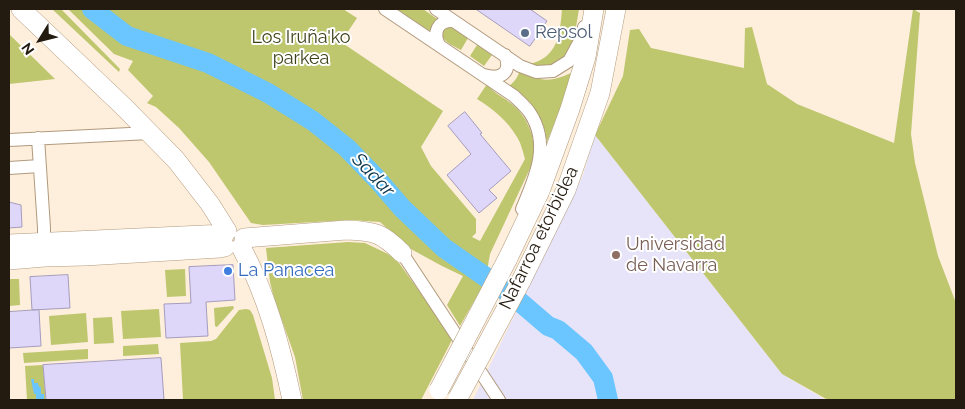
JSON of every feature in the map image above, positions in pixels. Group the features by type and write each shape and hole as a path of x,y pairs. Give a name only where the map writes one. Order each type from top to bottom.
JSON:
{"street":[{"path":"21,9 150,133 176,160 210,204 228,238 258,281 274,326 292,400"},
{"path":"386,9 514,96 530,112 539,135 541,151 539,164 513,237 508,258"},
{"path":"436,9 520,66 536,72 553,72 569,61 582,37 588,9"},
{"name":"Nafarroa etorbidea","path":"436,395 508,258 540,191 570,109 586,57 594,9"},
{"name":"Nafarroa etorbidea","path":"457,399 566,190 600,93 616,9"},
{"path":"440,45 436,36 438,28 447,20 453,21"},
{"path":"484,75 497,77 504,74 508,68 505,55"},
{"path":"113,134 122,126 125,108"},
{"path":"9,140 150,133"},
{"path":"38,138 45,250"},
{"path":"9,168 40,166"},
{"path":"9,244 86,256 220,248 228,238 346,230 380,235 402,253 499,400"},
{"path":"9,260 45,250"}],"shaded area":[{"name":"Universidad de Navarra","path":"595,135 782,374 826,400 473,400 583,175"}],"green space":[{"path":"52,9 61,9 120,69 119,72"},
{"name":"Los Iruña'ko parkea","path":"68,9 343,9 357,18 341,42 443,111 421,147 431,166 476,219 476,233 472,237 480,241 525,159 518,139 509,125 477,99 487,84 514,106 524,117 534,143 533,162 490,254 485,282 460,326 447,305 463,276 409,248 380,222 350,220 263,225 251,223 209,162 179,128 156,107 147,103 153,96 128,70 133,61 114,54"},
{"path":"397,9 423,9 437,19 429,31"},
{"path":"562,9 579,9 574,39 570,49 561,62 541,68 529,64 539,61 552,51 558,36"},
{"path":"913,9 920,13 911,134 915,163 938,256 956,303 956,400 828,400 782,374 595,135 623,76 630,30 639,29 651,48 744,68 745,28 752,27 767,84 797,104 894,143"},
{"path":"446,27 451,27 468,38 461,50 447,42 443,37 442,30"},
{"path":"9,34 55,79 9,84"},
{"path":"477,45 492,55 484,66 470,56"},
{"path":"520,69 533,77 544,80 550,80 571,73 562,104 547,142 539,116 529,105 507,88 515,80"},
{"path":"348,242 365,243 388,254 399,263 453,338 421,400 303,400 295,357 270,282 266,248"},
{"path":"185,269 186,296 167,297 165,270"},
{"path":"9,279 19,279 20,305 9,306"},
{"path":"233,306 234,308 217,327 215,326 214,308"},
{"path":"159,309 161,337 123,339 121,311"},
{"path":"239,310 250,310 253,315 272,378 275,400 183,400 180,343 216,339"},
{"path":"86,313 88,342 51,345 49,316"},
{"path":"112,317 114,343 94,344 93,318"},
{"path":"158,344 159,354 123,356 123,346"},
{"path":"88,349 88,359 24,363 23,353"},
{"path":"43,365 46,400 27,400 25,366"}],"water":[{"path":"31,379 34,379 34,383 38,383 39,387 41,387 41,394 44,394 44,400 36,399"}],"building":[{"name":"Repsol","path":"476,9 530,9 547,21 530,46"},
{"path":"465,112 482,133 480,134 511,171 489,190 497,198 479,213 447,175 471,154 448,126"},
{"path":"9,202 21,205 22,227 9,228"},
{"path":"233,265 235,300 206,302 208,336 166,338 164,304 191,303 189,267"},
{"path":"68,275 70,308 32,310 30,277"},
{"path":"39,310 41,346 9,348 9,312"},
{"path":"161,358 164,400 46,400 43,365"}],"waterway":[{"name":"Sadar","path":"92,9 127,36 208,63 268,93 313,121 347,148 402,208 444,248 513,296 548,326 558,330 584,352 603,378 608,400"}],"place":[{"name":"Repsol","path":"525,33"},
{"name":"Universidad de Navarra","path":"616,255"},
{"name":"La Panacea","path":"228,271"}]}
